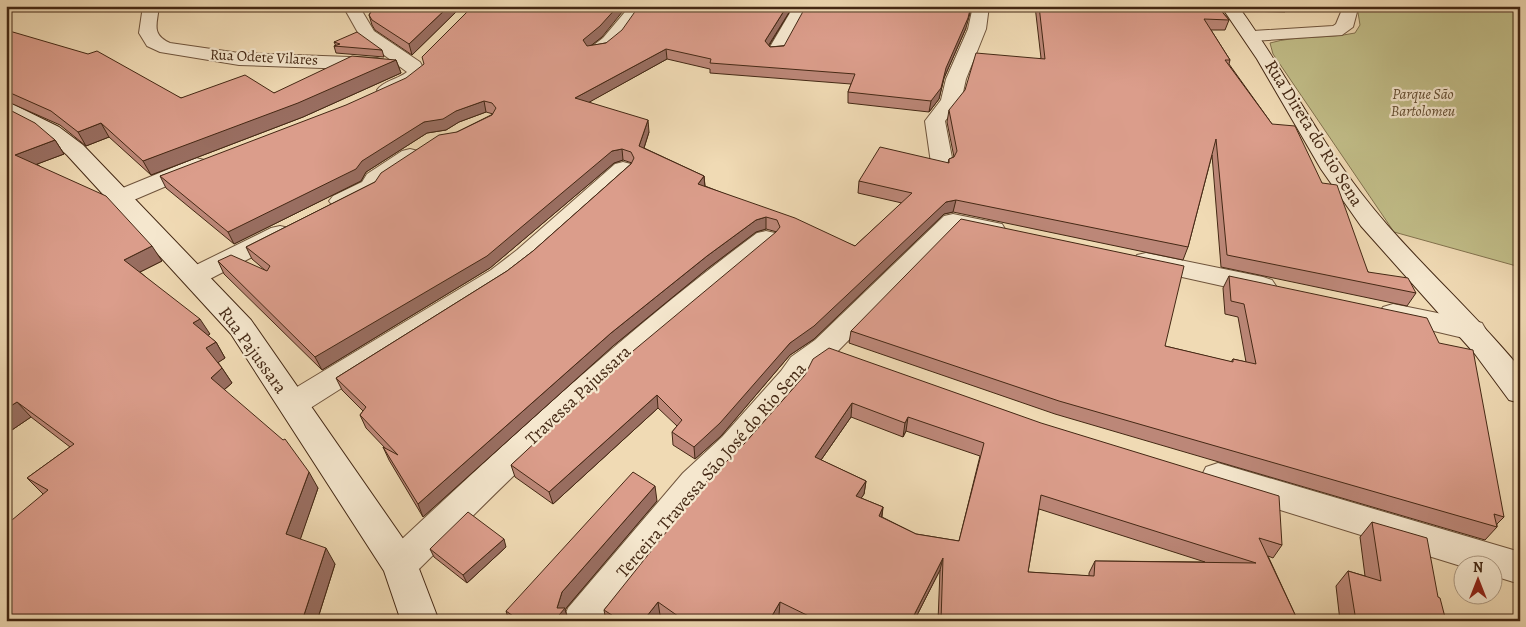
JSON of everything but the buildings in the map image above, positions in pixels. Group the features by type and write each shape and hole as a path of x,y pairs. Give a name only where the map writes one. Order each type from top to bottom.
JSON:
{"street":[{"name":"Rua Odete Vilares","path":"151,6 148,33 153,42 166,48 239,60 420,60"},
{"path":"351,6 367,34 420,60 417,73 405,83 365,100"},
{"path":"595,51 609,42 639,6"},
{"path":"776,52 802,6"},
{"path":"942,163 935,121 951,101 956,79 977,30 981,6"},
{"name":"Rua Direta do Rio Sena","path":"1229,6 1253,36 1322,152 1356,202 1409,266 1472,330 1499,361 1520,392"},
{"path":"1253,36 1336,31 1344,27 1349,12 1346,6"},
{"name":"Rua Pajussara","path":"6,108 52,130 121,197 241,327 400,564 420,621"},
{"path":"195,276 370,188 375,179 429,145"},
{"path":"121,197 216,158"},
{"path":"293,404 500,276 526,256 623,168"},
{"name":"Terceira Travessa São José do Rio Sena","path":"582,621 695,483 732,446 792,380 801,364 839,352 953,221 1020,235"},
{"name":"Travessa Pajussara","path":"400,564 608,366 708,280 766,238"},
{"path":"1126,257 1290,292"},
{"path":"1367,308 1472,330"},
{"path":"1189,469 1520,568"}],"green space":[{"name":"Parque São Bartolomeu","path":"1357,6 1520,6 1520,267 1394,232 1273,54 1270,43 1291,39 1355,33 1360,25"}]}
